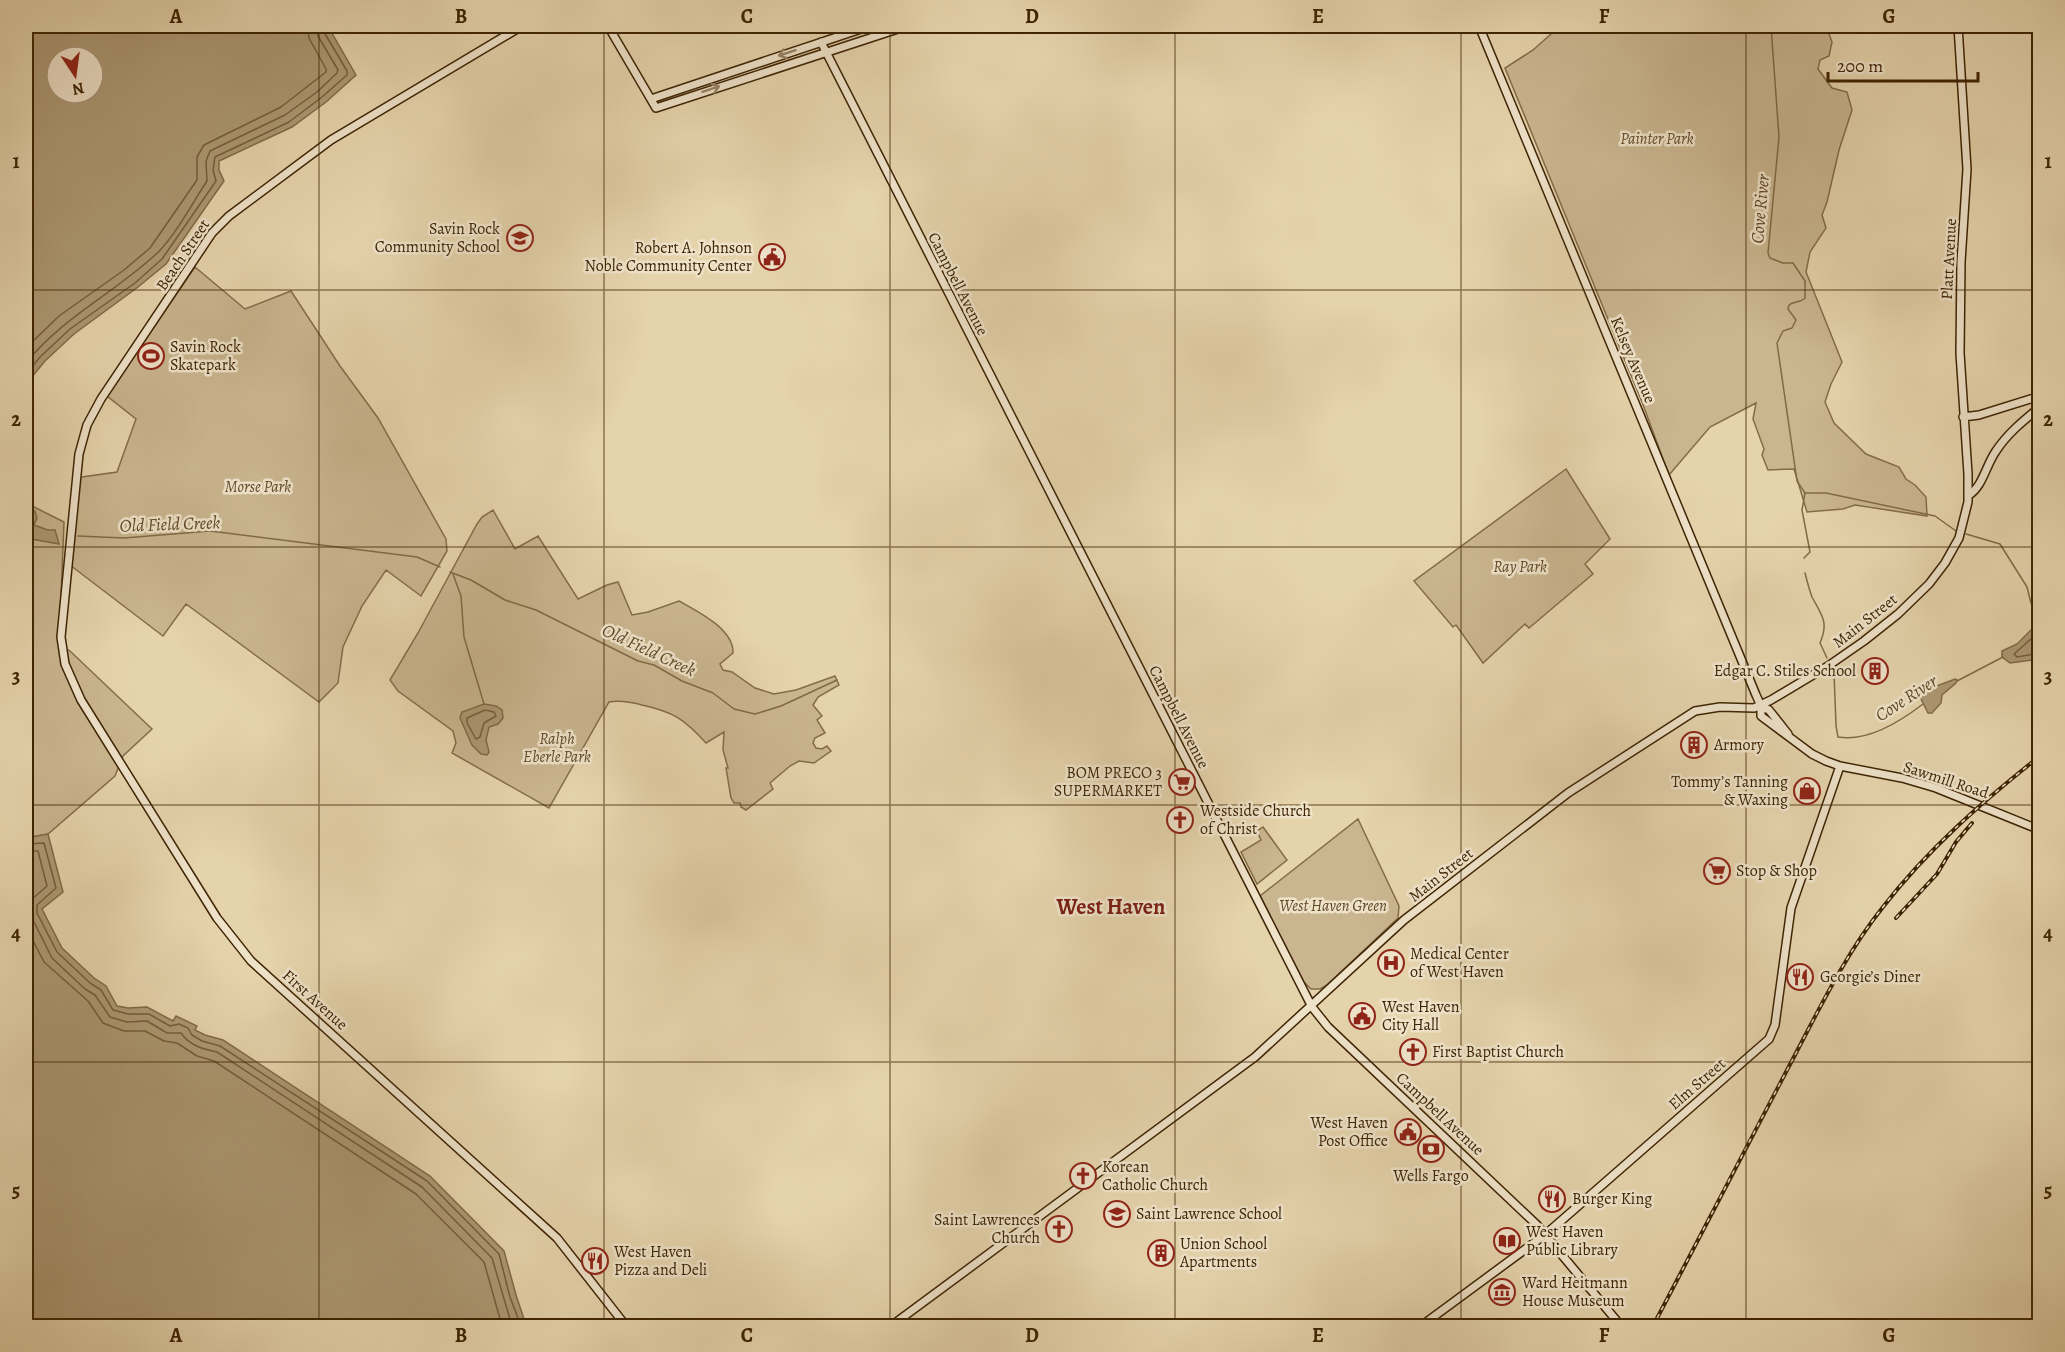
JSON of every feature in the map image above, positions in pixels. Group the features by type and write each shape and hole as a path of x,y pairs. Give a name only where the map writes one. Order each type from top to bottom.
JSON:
{"main road":[{"name":"Beach Street","path":"61,637 77,471 84,434 101,399 212,233 229,216 332,140 522,26"},
{"path":"608,26 656,108 907,26"},
{"path":"651,99 870,26"},
{"name":"Kelsey Avenue","path":"1479,26 1761,706 1762,717 1790,737"},
{"name":"Platt Avenue","path":"1958,26 1967,169 1960,289 1963,417 1969,495"},
{"name":"Campbell Avenue","path":"820,42 1312,1007 1328,1027 1546,1234 1621,1326"},
{"path":"1963,417 1979,415 2040,396"},
{"path":"1969,495 1978,487 1996,450 2036,409 2025,400"},
{"name":"Main Street","path":"891,1326 1255,1057 1404,920 1576,788 1695,711 1711,707 1750,709 1761,706 1845,654 1882,627 1916,597 1938,573 1954,547 1965,520 1969,495"},
{"name":"First Avenue","path":"61,637 65,664 81,700 217,918 235,943 251,961 557,1238 626,1326"},
{"name":"Sawmill Road","path":"1790,737 1812,754 1840,766 1902,778 1936,788 2040,830"},
{"name":"Elm Street","path":"1421,1326 1546,1234 1769,1039 1775,1025 1791,908 1840,766"}],"green space":[{"name":"Painter Park","path":"1548,26 1857,26 1828,31 1832,42 1829,56 1820,60 1818,69 1832,88 1847,92 1852,110 1822,215 1826,228 1810,252 1806,272 1842,362 1825,402 1834,423 1866,454 1899,467 1906,479 1926,497 1927,516 1855,505 1843,509 1807,512 1794,469 1768,470 1762,455 1764,449 1753,419 1756,403 1710,427 1669,475 1642,402 1505,68 1533,50 1551,34"},
{"name":"Morse Park","path":"195,267 245,309 291,291 340,366 378,418 446,539 447,551 421,596 386,570 362,606 343,647 338,683 319,702 186,604 163,636 66,562 75,478 117,472 136,419 107,396"},
{"name":"Ray Park","path":"1566,469 1610,539 1585,564 1593,574 1529,628 1525,624 1483,663 1456,625 1453,627 1414,581"},
{"path":"26,503 64,522 59,645 70,651 152,729 123,756 115,776 48,834 26,838"},
{"name":"Ralph Eberle Park","path":"493,510 515,549 538,536 578,599 618,582 632,615 679,601 713,622 728,636 732,644 733,653 720,664 723,670 732,672 755,688 774,694 796,690 835,676 839,685 818,697 813,705 822,716 817,720 825,733 815,738 813,743 816,748 822,749 827,746 831,751 814,763 799,761 790,766 770,783 773,789 746,810 741,807 740,803 734,803 731,798 726,768 728,768 723,750 724,732 706,743 691,728 671,714 634,703 609,702 549,808 452,753 456,743 453,731 398,691 390,680 477,524 482,517"},
{"name":"West Haven Green","path":"1358,819 1399,906 1398,918 1327,985 1320,989 1311,989 1304,982 1260,896"},
{"path":"1263,827 1287,860 1257,884 1241,852 1261,840 1257,831"}],"water":[{"path":"26,26 338,26 329,28 356,75 326,102 292,127 219,161 219,170 224,181 166,264 74,334 45,361 26,384"},
{"path":"26,507 35,511 37,518 34,525 55,530 59,544 26,538 26,525 30,517 26,512"},
{"path":"2039,622 2039,659 2010,663 2002,657 2002,651 2017,644"},
{"path":"1955,679 1956,683 1942,695 1941,703 1932,713 1928,713 1918,693"},
{"path":"484,704 496,706 502,710 503,718 498,724 489,727 486,740 489,752 487,755 481,754 472,745 460,718 462,712"},
{"path":"48,834 63,892 42,909 62,948 106,986 117,1006 147,1007 173,1021 176,1016 197,1026 195,1030 223,1040 430,1176 504,1251 516,1295 528,1326 26,1326 26,838"}],"waterway":[{"name":"Cove River","path":"1771,26 1779,137 1768,253 1770,258 1783,263 1793,263 1805,281 1805,298 1789,305 1788,309 1796,320 1792,328 1783,331 1777,343 1797,481 1805,493 1826,493 1935,516 1956,531"},
{"name":"Cove River","path":"1804,558 1810,552 1802,510 1805,493"},
{"name":"Old Field Creek","path":"78,536 124,538 210,531 417,557 440,567"},
{"name":"Cove River","path":"1966,534 2000,544 2027,587 2031,603 2040,613"},
{"name":"Old Field Creek","path":"450,572 471,580 505,600 536,610 638,661 654,665 682,681 713,693 734,709 755,714 781,706 837,680"},
{"name":"Cove River","path":"1805,573 1812,597 1823,619 1824,630 1820,643 1827,658"},
{"path":"453,574 461,596 464,637 484,704"},
{"name":"Cove River","path":"1957,681 2003,657"},
{"name":"Cove River","path":"1834,672 1838,737 1849,738 1883,729 1923,704"}],"railway":[{"path":"1653,1326 1819,1008 1855,946 1883,907 1918,865 1997,791 2040,756"},
{"path":"1896,918 1937,874 1956,842 1972,823"}],"place":[{"name":"Savin Rock Community School","path":"520,238"},
{"name":"Robert A. Johnson Noble Community Center","path":"772,257"},
{"name":"Savin Rock Skatepark","path":"151,356"},
{"name":"Edgar C. Stiles School","path":"1875,671"},
{"name":"Armory","path":"1694,745"},
{"name":"BOM PRECO 3 SUPERMARKET","path":"1182,782"},
{"name":"Tommy’s Tanning & Waxing","path":"1807,791"},
{"name":"Westside Church of Christ","path":"1180,820"},
{"name":"Stop & Shop","path":"1717,871"},
{"name":"Medical Center of West Haven","path":"1391,963"},
{"name":"Georgie’s Diner","path":"1800,977"},
{"name":"West Haven City Hall","path":"1362,1016"},
{"name":"First Baptist Church","path":"1413,1052"},
{"name":"West Haven Post Office","path":"1408,1132"},
{"name":"Wells Fargo","path":"1431,1149"},
{"name":"Korean Catholic Church","path":"1083,1176"},
{"name":"Burger King","path":"1552,1199"},
{"name":"Saint Lawrence School","path":"1117,1214"},
{"name":"Saint Lawrences Church","path":"1059,1229"},
{"name":"West Haven Public Library","path":"1507,1241"},
{"name":"Union School Apartments","path":"1161,1253"},
{"name":"West Haven Pizza and Deli","path":"595,1261"},
{"name":"Ward Heitmann House Museum","path":"1502,1292"}],"district":[{"name":"West Haven","path":"1111,907"}]}
